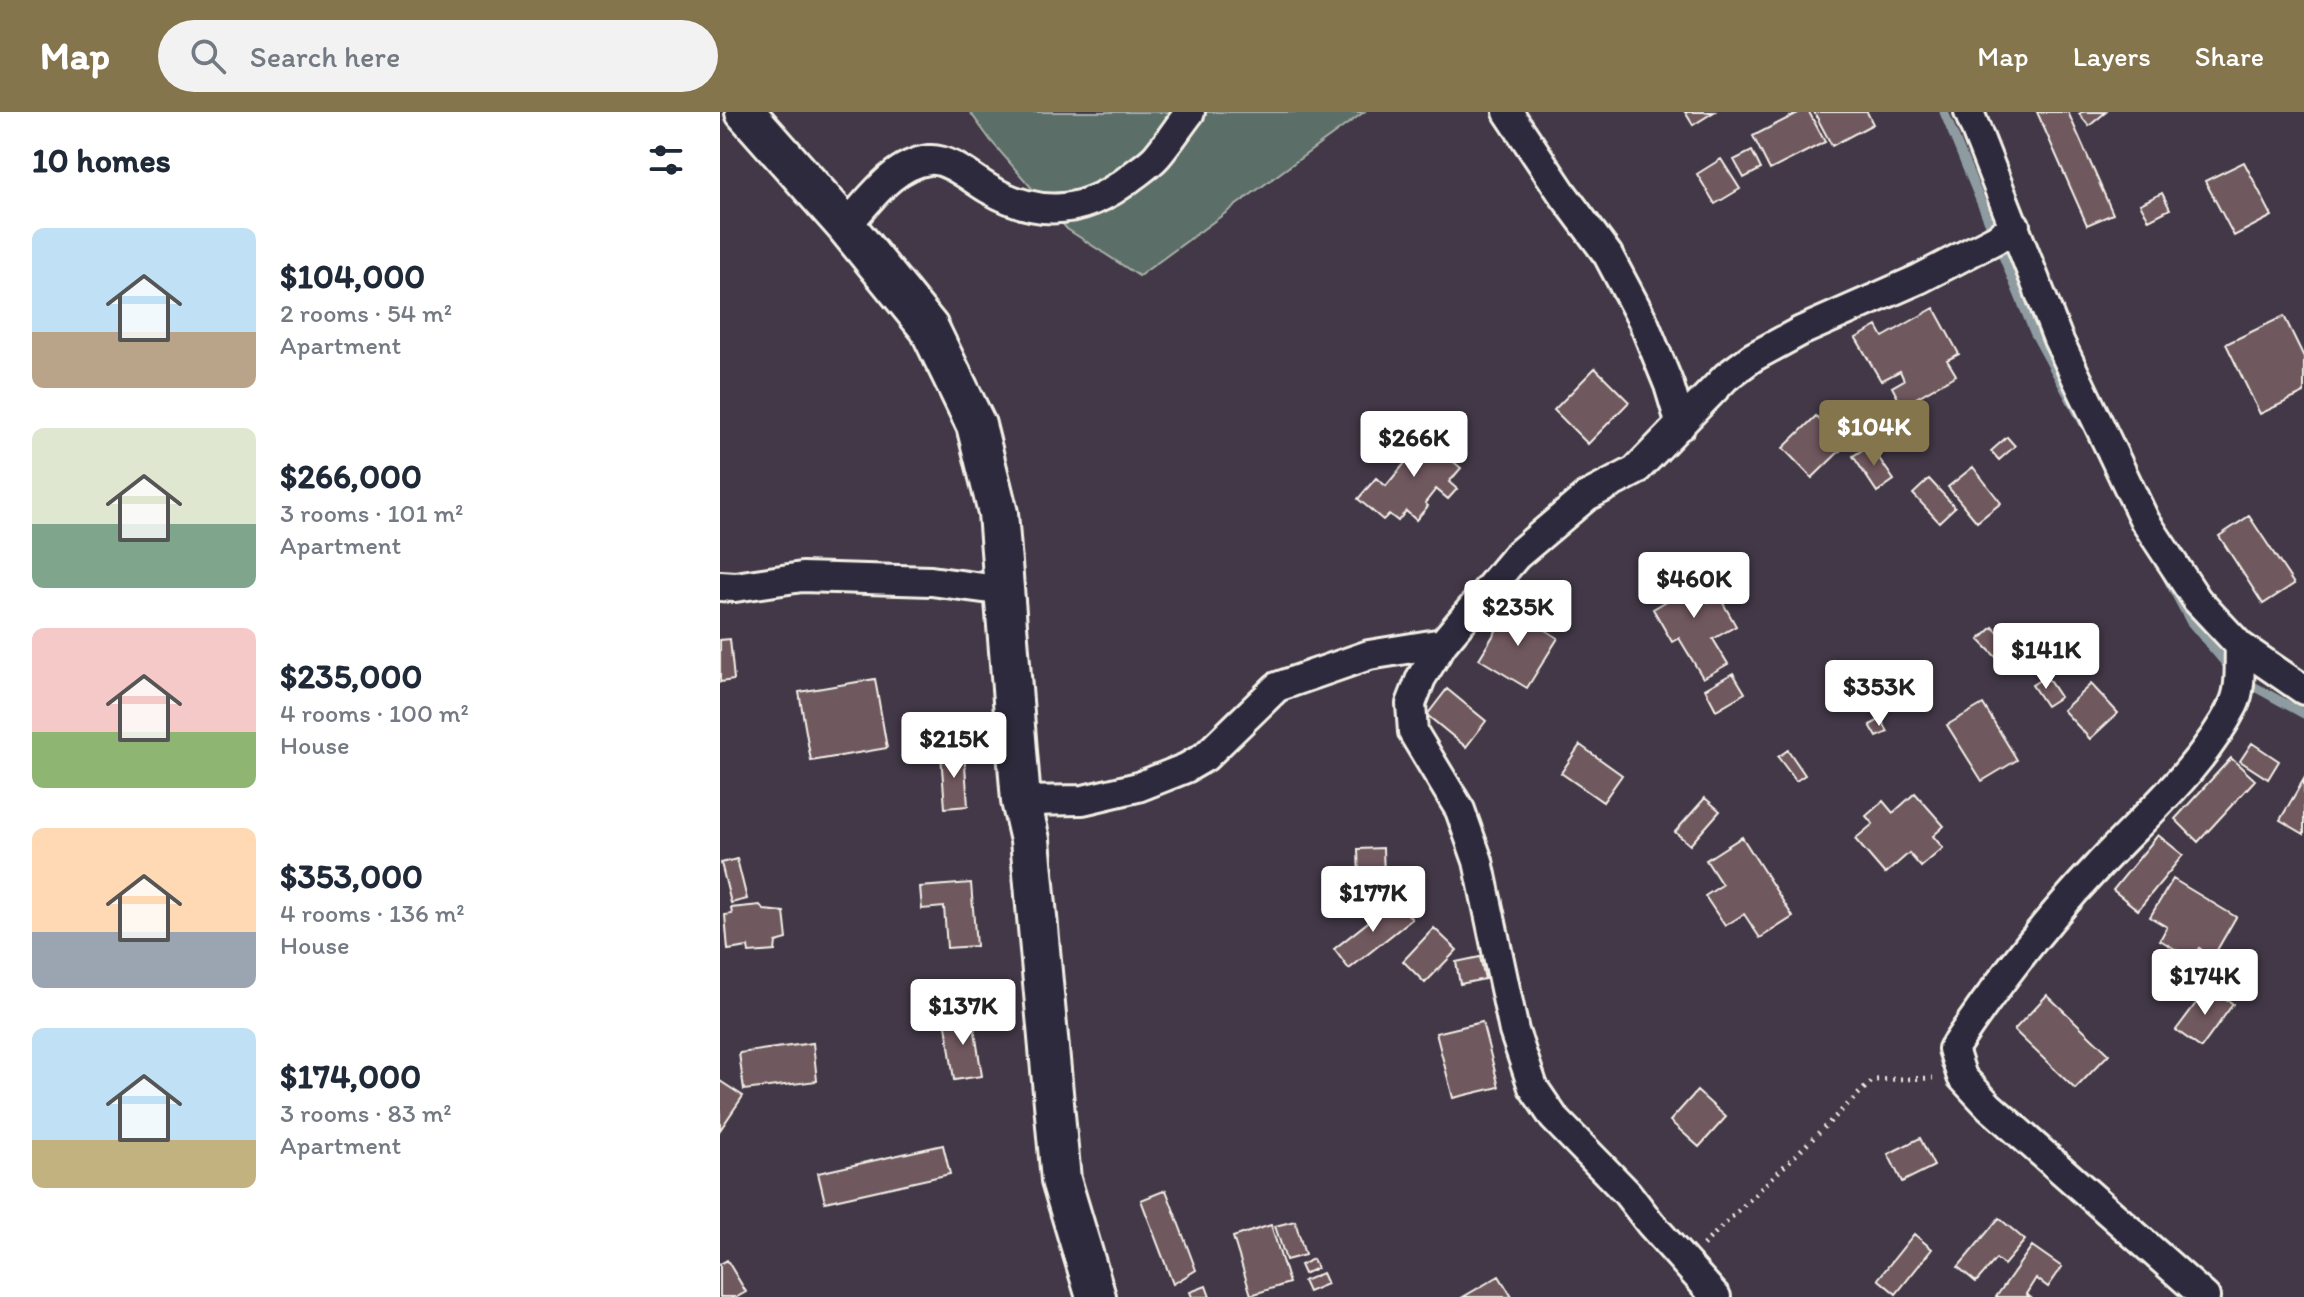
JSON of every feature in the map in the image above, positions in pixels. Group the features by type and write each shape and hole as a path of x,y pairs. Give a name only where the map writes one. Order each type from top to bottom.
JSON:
{"street":[{"path":"745,112 846,226 929,328 976,425 998,513 1021,801 1030,840 1061,1180 1096,1297"},
{"path":"846,226 896,172 908,165 932,160 950,166 1013,202 1028,207 1055,210 1089,202 1116,190 1156,157 1190,112"},
{"path":"1508,112 1608,255 1643,321 1669,385 1681,425"},
{"path":"1969,112 2058,339 2145,521 2197,600 2240,646 2304,690"},
{"path":"1716,1297 1627,1193 1554,1118 1533,1087 1514,1031 1478,861 1460,810 1413,732 1411,704 1421,678 1443,643 1516,556 1587,496 1635,471 1726,377 1753,357 1801,331 1919,279 1996,239 2015,225"},
{"path":"720,586 735,587 802,577 931,581 1005,591"},
{"path":"1021,801 1083,800 1138,787 1205,757 1277,687 1369,655 1443,643"},
{"path":"2205,1297 1989,1106 1962,1077 1953,1049 2015,960 2095,869 2175,786 2212,741 2235,702 2240,646"}],"path":[{"path":"1685,1262 1873,1080 1962,1077"}],"green space":[{"path":"970,112 1364,112 1139,276 1067,229"}],"building":[{"path":"1685,112 1714,112 1693,125"},
{"path":"1800,112 1809,112 1825,142 1770,170 1753,136"},
{"path":"1814,112 1867,112 1873,124 1832,146"},
{"path":"2037,112 2068,112 2113,214 2087,225"},
{"path":"2106,112 2089,126 2079,114"},
{"path":"1752,151 1761,169 1744,178 1734,160"},
{"path":"1721,159 1740,189 1715,204 1697,174"},
{"path":"2244,162 2272,216 2234,236 2205,181"},
{"path":"2162,193 2170,209 2149,220 2140,204"},
{"path":"1934,308 1959,354 1947,360 1956,375 1902,406 1892,387 1904,380 1900,371 1881,381 1856,338 1877,326 1883,337"},
{"path":"2284,316 2304,357 2304,393 2260,414 2226,344"},
{"path":"1595,368 1629,402 1588,444 1554,410"},
{"path":"1912,405 1920,418 1901,431 1892,418"},
{"path":"1816,416 1845,446 1812,478 1783,448"},
{"path":"1410,429 1429,444 1436,435 1455,452 1449,458 1461,468 1449,482 1457,489 1448,499 1436,489 1425,503 1428,506 1416,520 1406,511 1398,521 1389,514 1383,520 1358,499 1376,478 1386,486 1405,463 1391,452"},
{"path":"2007,437 2015,446 1999,460 1991,451"},
{"path":"1870,445 1894,480 1877,492 1853,456"},
{"path":"1973,467 2001,503 1977,522 1948,487"},
{"path":"1929,479 1955,507 1939,522 1913,494"},
{"path":"2249,516 2294,584 2263,604 2219,536"},
{"path":"1685,565 1708,602 1719,596 1736,626 1713,639 1728,664 1703,678 1679,638 1672,642 1653,609 1670,599 1658,580"},
{"path":"1510,608 1558,638 1527,688 1479,659"},
{"path":"1993,627 2014,650 2001,662 1979,640"},
{"path":"730,639 734,680 720,682 720,640"},
{"path":"1733,673 1745,693 1716,710 1705,689"},
{"path":"2046,676 2060,697 2046,706 2032,685"},
{"path":"875,679 887,748 811,761 799,692"},
{"path":"2091,684 2118,713 2090,739 2063,710"},
{"path":"1447,689 1486,721 1466,747 1427,715"},
{"path":"1983,704 2017,760 1982,781 1947,725"},
{"path":"1881,719 1888,732 1877,737 1870,725"},
{"path":"2252,743 2279,761 2268,779 2240,761"},
{"path":"1580,745 1622,775 1603,802 1561,773"},
{"path":"1788,750 1805,775 1796,781 1778,757"},
{"path":"964,752 968,806 945,808 941,754"},
{"path":"2231,758 2255,780 2198,842 2175,819"},
{"path":"2304,779 2304,834 2280,820"},
{"path":"1915,793 1944,826 1933,836 1943,848 1921,867 1909,853 1885,874 1855,839 1873,824 1866,816 1883,801 1893,813"},
{"path":"1705,798 1720,811 1690,845 1675,832"},
{"path":"2158,835 2183,855 2138,910 2113,890"},
{"path":"1742,837 1793,917 1760,938 1744,914 1725,926 1705,896 1722,885 1706,860"},
{"path":"1383,848 1385,907 1360,908 1358,849"},
{"path":"737,859 747,899 731,903 721,863"},
{"path":"2173,879 2236,917 2213,957 2199,948 2192,959 2160,940 2167,927 2150,917"},
{"path":"971,883 976,946 947,948 944,907 922,909 920,887"},
{"path":"1396,900 1412,919 1349,969 1334,949"},
{"path":"760,905 764,910 784,912 787,939 776,942 775,951 749,953 748,947 728,950 725,915 732,914 731,908"},
{"path":"1434,928 1457,950 1425,983 1403,961"},
{"path":"1480,957 1485,979 1460,984 1456,962"},
{"path":"2209,986 2233,1004 2201,1048 2176,1030"},
{"path":"2047,995 2109,1054 2075,1089 2014,1030"},
{"path":"972,1013 982,1076 954,1080 945,1018"},
{"path":"1482,1022 1499,1087 1453,1098 1436,1033"},
{"path":"813,1043 817,1081 744,1090 739,1053"},
{"path":"720,1081 743,1096 720,1130"},
{"path":"1697,1091 1726,1117 1699,1147 1670,1121"},
{"path":"1920,1138 1934,1166 1902,1182 1888,1154"},
{"path":"943,1145 950,1174 825,1202 818,1173"},
{"path":"1166,1190 1196,1270 1173,1284 1141,1200"},
{"path":"1999,1218 2025,1240 2004,1265 1996,1259 1976,1282 1958,1267"},
{"path":"1295,1221 1305,1255 1286,1260 1275,1226"},
{"path":"1271,1225 1289,1283 1251,1295 1233,1237"},
{"path":"1914,1234 1932,1249 1896,1294 1878,1279"},
{"path":"2032,1246 2062,1267 2048,1287 2036,1278 2026,1294 2030,1297 1996,1297"},
{"path":"1313,1259 1317,1268 1304,1274 1300,1265"},
{"path":"727,1260 746,1292 737,1297 720,1297 720,1264"},
{"path":"1322,1273 1327,1284 1308,1292 1303,1281"},
{"path":"1499,1276 1512,1297 1463,1297"},
{"path":"1206,1286 1210,1297 1192,1297 1190,1292"}],"waterway":[{"path":"1944,112 2034,332 2085,426"},
{"path":"2166,576 2190,621 2233,672"},
{"path":"2244,681 2304,714"}]}
